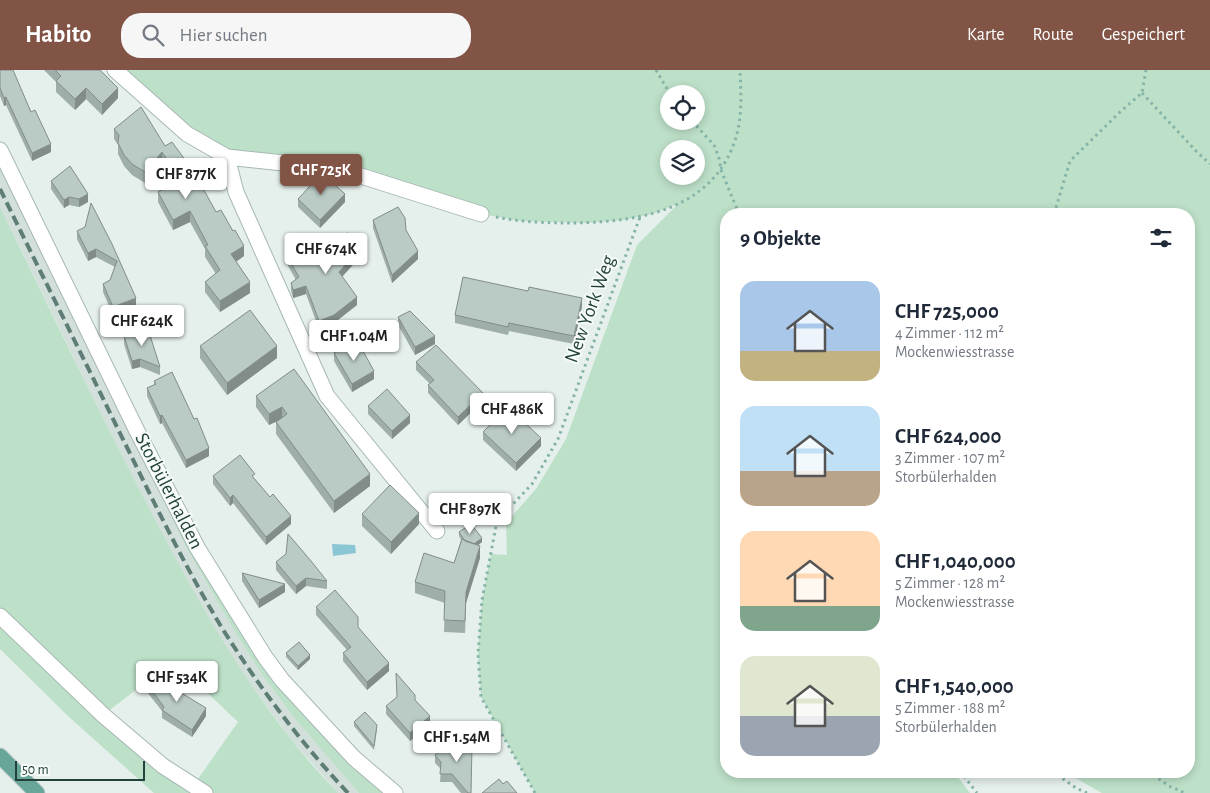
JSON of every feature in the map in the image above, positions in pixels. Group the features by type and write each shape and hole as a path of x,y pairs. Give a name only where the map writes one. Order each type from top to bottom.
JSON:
{"main road":[{"path":"0,756 37,793"}],"street":[{"path":"115,70 187,134 227,157 339,169 481,214"},
{"name":"Storbülerhalden","path":"0,150 136,429 198,549 265,657 282,680 354,758 395,793"},
{"path":"227,157 236,192 327,396 437,531"},
{"path":"0,616 103,715 163,766 205,793"}],"path":[{"path":"656,70 665,85"},
{"path":"481,214 521,221 563,223 604,221 640,217 664,210 688,199 706,187 721,170 730,154 738,130 741,110 740,70"},
{"path":"1056,208 1070,162 1121,111 1142,93 1146,70"},
{"path":"1142,93 1210,164"},
{"path":"700,130 714,145 721,170 737,208"},
{"name":"New York Weg","path":"535,793 481,697 478,654 482,600 497,521 532,484 558,439 640,217"},
{"path":"965,778 977,793"},
{"path":"1062,778 1086,793"},
{"path":"1158,778 1169,786 1185,793"}],"shaded area":[{"path":"0,167 187,549 263,676 295,719 359,793 338,793 292,740 249,683 178,566 0,207"}],"green space":[{"path":"115,70 1210,70 1210,793 1102,793 1075,778 1195,778 1195,208 720,208 720,778 958,778 970,793 535,793 481,697 478,654 482,600 491,554 507,555 506,523 536,489 566,439 637,245 678,204 652,214 623,220 585,223 521,221 481,214 339,169 227,157"},
{"path":"0,167 136,429 265,657 395,793 359,793 295,719 263,676 238,637 187,549"},
{"path":"0,207 119,450 203,607 251,685 278,723 338,793 154,793 68,716 0,649","holes":["174,661 238,722 193,786 103,715"]}],"water":[{"path":"332,544 355,545 356,553 333,556"}],"building":[{"path":"0,70 13,70 31,112 35,110 51,144 32,153 0,88"},
{"path":"55,70 100,70 118,88 102,104 86,88 75,99 56,81 61,76"},
{"path":"141,107 165,146 172,142 194,172 216,212 221,210 244,246 231,254 250,282 220,301 205,282 220,270 205,246 208,245 190,211 173,220 158,192 180,179 162,152 145,172 132,164 124,155 118,143 119,135 114,129"},
{"path":"70,166 88,194 79,199 69,197 64,200 51,181"},
{"path":"322,173 345,194 320,220 298,199"},
{"path":"91,203 136,298 113,307 103,284 110,280 117,261 96,249 88,253 77,231 85,227"},
{"path":"398,207 405,218 406,230 418,251 392,275 373,220"},
{"path":"348,233 360,249 339,272 357,297 334,315 319,321 306,286 293,290 291,283 299,277 288,258 308,250 309,252 336,236"},
{"path":"463,277 528,291 529,287 582,298 574,336 509,323 508,327 455,315"},
{"path":"250,310 277,346 227,383 200,346"},
{"path":"410,311 435,336 415,347 398,317"},
{"path":"148,329 160,367 140,359 132,361 124,336"},
{"path":"357,340 374,371 352,384 334,353"},
{"path":"436,345 483,393 458,417 428,385 434,380 416,362"},
{"path":"294,369 370,474 334,501 276,422 287,414 282,407 269,414 256,396"},
{"path":"172,372 194,419 197,418 209,448 186,460 162,415 160,416 147,388 156,384 154,381"},
{"path":"387,389 410,415 392,431 368,406"},
{"path":"508,407 541,438 516,463 483,432"},
{"path":"240,455 255,474 252,476 270,497 273,494 291,516 266,537 233,495 230,498 213,476"},
{"path":"390,485 419,513 391,542 362,514"},
{"path":"471,524 482,538 474,544 465,541 459,532"},
{"path":"288,534 327,581 306,578 296,586 276,562 286,554"},
{"path":"462,539 480,546 466,592 465,621 444,620 445,591 415,582 424,553 454,563"},
{"path":"242,573 285,584 259,600"},
{"path":"335,590 358,617 358,627 389,663 367,682 343,653 351,647 316,607"},
{"path":"299,642 310,655 298,666 286,653"},
{"path":"396,673 415,695 415,700 430,716 410,733 386,706 397,697"},
{"path":"159,674 175,689 206,708 192,730 162,710 164,707 147,684"},
{"path":"365,712 377,725 374,746 354,722"},
{"path":"449,743 472,746 471,793 468,793 452,774 440,774 441,762 435,755"},
{"path":"499,779 503,784 507,781 517,793 482,793"}],"railway":[{"path":"0,189 153,501 207,603 236,650 266,693 297,734 348,793"}]}
